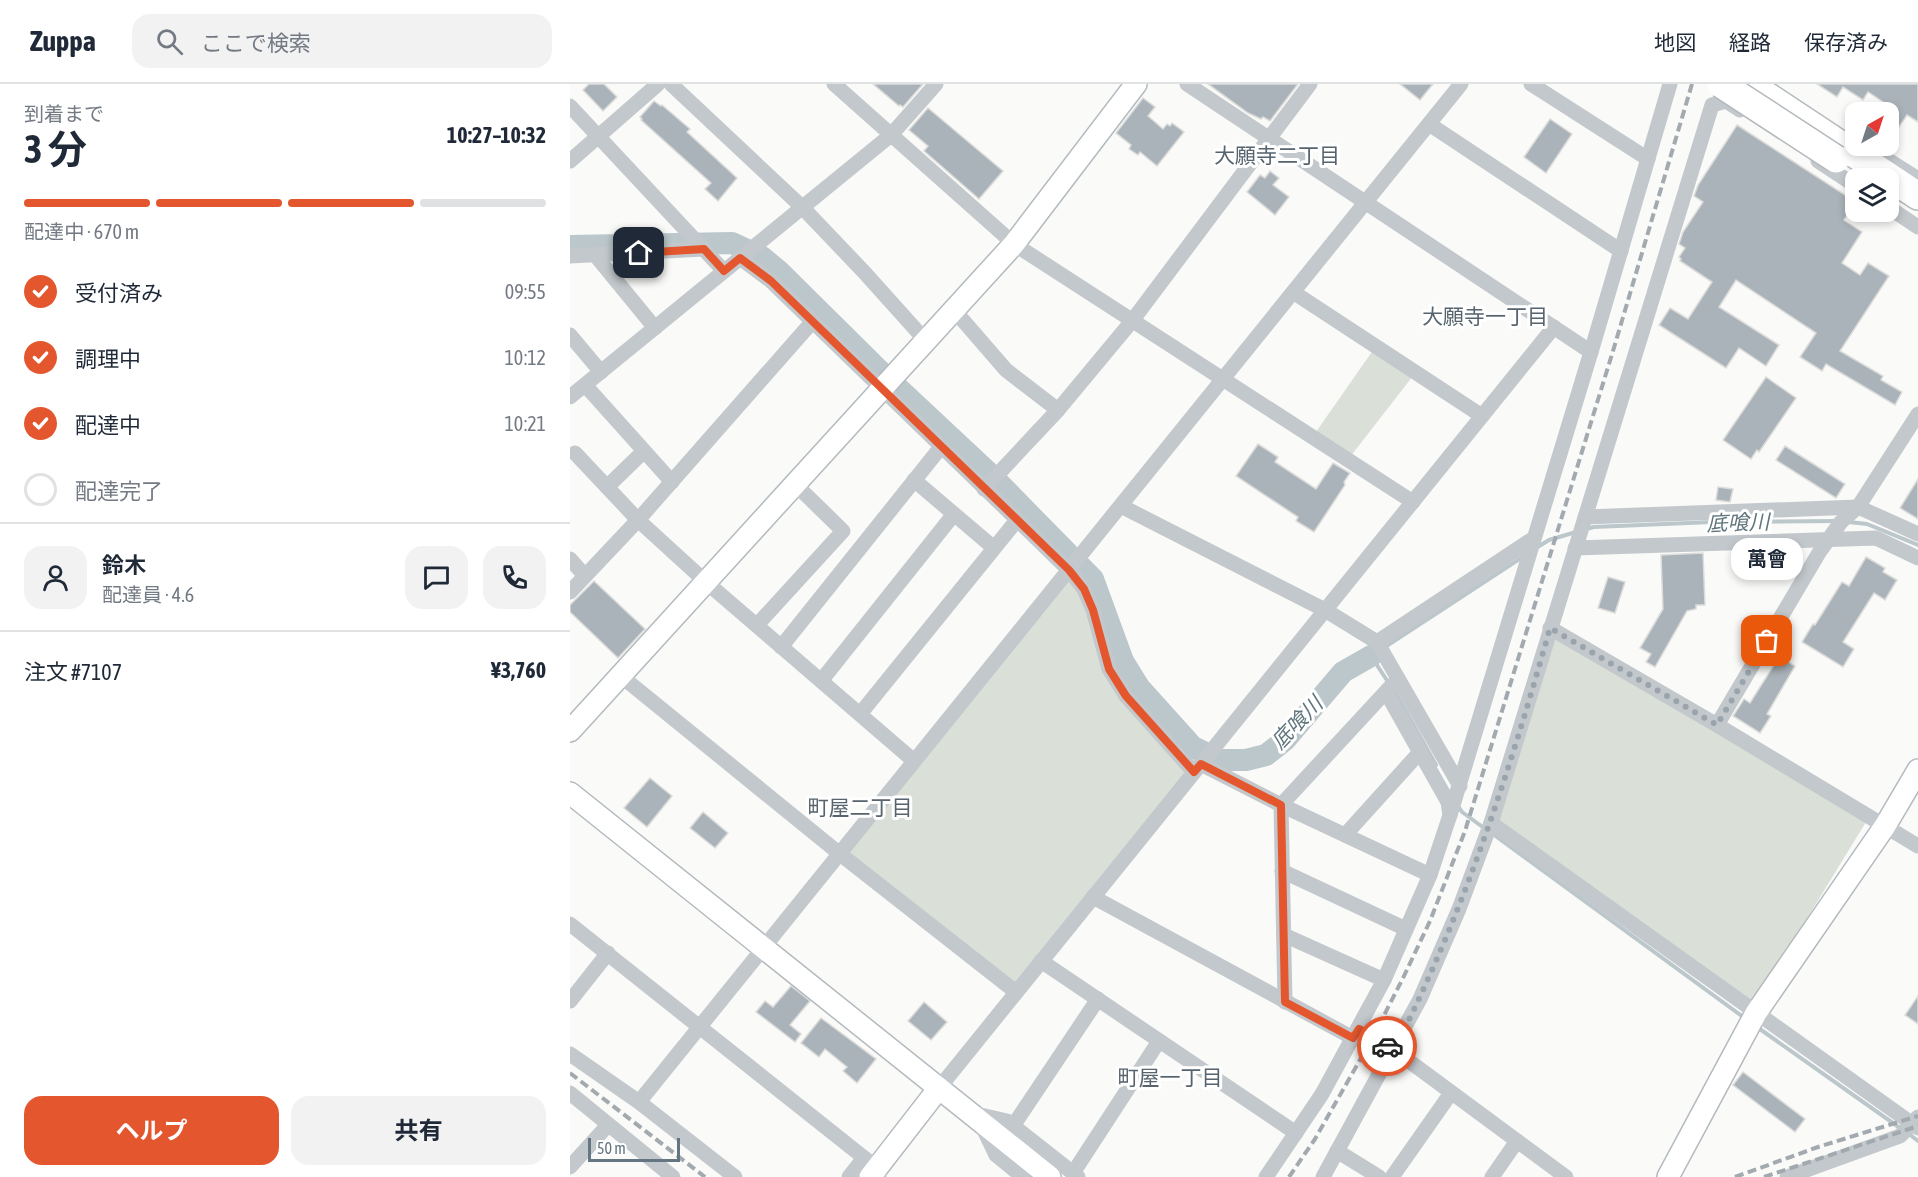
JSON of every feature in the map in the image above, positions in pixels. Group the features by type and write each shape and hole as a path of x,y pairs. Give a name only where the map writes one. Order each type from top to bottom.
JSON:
{"highway":[{"path":"1749,84 1845,144"},
{"path":"1724,92 1845,145"},
{"path":"1862,156 1918,196"},
{"path":"1899,198 1918,210"}],"street":[{"path":"570,161 658,84"},
{"path":"671,84 802,207 926,341"},
{"path":"834,84 1014,244 1413,502"},
{"path":"570,397 891,135 936,84"},
{"path":"570,731 1014,244 1136,84"},
{"path":"1187,84 1591,352"},
{"path":"984,489 1058,410 1132,321 1310,84"},
{"path":"639,1102 1461,84"},
{"path":"1532,84 1648,159"},
{"path":"1266,1177 1322,1094 1356,1033 1384,980 1430,875 1460,786 1670,84"},
{"path":"1323,1177 1394,1050 1436,964 1459,909 1491,823 1712,105 1733,84"},
{"path":"1771,84 1845,143"},
{"path":"1724,92 1845,178"},
{"path":"570,106 724,271"},
{"path":"1429,123 1621,251"},
{"path":"1869,156 1918,179"},
{"path":"1899,214 1918,227"},
{"path":"570,256 704,249"},
{"path":"596,256 655,328"},
{"path":"740,258 771,281 1069,570 1084,589 1093,610 1109,669 1126,696 1197,768 1430,875"},
{"path":"1293,292 1482,416"},
{"path":"954,310 1006,370 1058,410"},
{"path":"570,591 638,520 813,321"},
{"path":"849,1177 873,1170 1554,327"},
{"path":"570,335 601,372"},
{"path":"585,385 672,482"},
{"path":"1717,725 1820,551 1841,522 1858,507 1918,414"},
{"path":"781,646 941,447"},
{"path":"607,487 644,451"},
{"path":"575,453 638,520 706,582 914,761"},
{"path":"914,480 994,548"},
{"path":"757,625 843,531 795,484"},
{"path":"1121,506 1325,610 1377,642 1460,786"},
{"path":"1585,516 1858,507 1918,534"},
{"path":"821,681 954,514"},
{"path":"860,714 1017,520"},
{"path":"1377,642 1534,538"},
{"path":"1575,548 1876,538 1918,558"},
{"path":"570,559 585,576"},
{"path":"1550,628 1918,846"},
{"path":"621,675 840,854 1016,992"},
{"path":"1285,1002 1281,805 1399,679"},
{"path":"1386,692 1448,802 1450,815"},
{"path":"1345,835 1420,752"},
{"path":"1668,1177 1756,1013 1885,826 1918,770"},
{"path":"570,793 1050,1177"},
{"path":"1491,823 1756,1013 1916,1123 1900,1136 1787,1177"},
{"path":"1282,871 1406,929"},
{"path":"1093,897 1285,1002 1394,1050 1566,1177"},
{"path":"570,924 700,1026 873,1170"},
{"path":"1284,935 1384,980"},
{"path":"570,1001 608,953"},
{"path":"1041,961 1296,1133"},
{"path":"1013,1126 1098,999"},
{"path":"975,1117 1008,1121 1076,1175 1159,1041"},
{"path":"570,1054 639,1102 735,1177"},
{"path":"570,1093 665,1175"},
{"path":"1392,1177 1451,1093"},
{"path":"975,1117 996,1155 1023,1177"},
{"path":"570,1167 608,1125"},
{"path":"1492,1177 1517,1142"},
{"path":"1337,1150 1379,1177"}],"shaded area":[{"path":"1376,346 1416,372 1350,457 1316,432"},
{"path":"1069,570 1115,677 1194,772 1016,992 840,854"},
{"path":"1549,634 1710,727 1866,822 1754,1005 1492,819"}],"building":[{"path":"589,84 604,84 617,97 603,111 583,90"},
{"path":"873,84 923,84 903,107"},
{"path":"1208,84 1298,84 1270,121 1248,113"},
{"path":"1400,84 1433,84 1420,100"},
{"path":"1817,84 1918,84 1918,122 1907,115 1899,127 1899,102 1883,102 1868,92 1863,100 1843,87 1837,97"},
{"path":"1143,98 1155,107 1148,116 1163,129 1167,124 1170,126 1172,123 1184,132 1157,166 1140,152 1138,155 1129,149 1131,145 1116,133"},
{"path":"654,101 690,129 687,132 737,178 718,201 705,189 711,183 641,120 640,117"},
{"path":"928,108 1003,171 979,199 924,151 928,146 909,130"},
{"path":"1550,119 1572,134 1546,173 1524,157"},
{"path":"1737,125 1845,195 1844,220 1862,232 1842,263 1860,275 1868,263 1889,276 1840,351 1883,376 1881,380 1902,392 1895,405 1826,364 1822,371 1800,357 1816,333 1736,280 1719,307 1779,345 1766,366 1739,348 1726,368 1659,325 1670,308 1688,319 1712,282 1680,261 1679,257 1685,248 1679,244 1683,232 1703,202 1694,196 1698,185"},
{"path":"1270,171 1279,178 1273,185 1289,197 1275,215 1247,192 1260,175 1265,178"},
{"path":"1766,377 1796,398 1759,452 1757,450 1751,459 1723,440"},
{"path":"1258,444 1278,457 1275,462 1316,489 1333,463 1350,473 1344,482 1345,485 1314,532 1296,521 1298,517 1236,476"},
{"path":"1785,446 1845,484 1836,498 1776,460"},
{"path":"1918,479 1918,519 1900,508"},
{"path":"1718,487 1733,489 1730,502 1716,500"},
{"path":"1703,553 1705,605 1696,605 1696,609 1687,611 1655,667 1646,662 1651,654 1640,648 1663,609 1661,555"},
{"path":"1866,557 1885,568 1883,572 1897,580 1885,600 1874,593 1843,642 1854,649 1843,667 1802,642 1842,582 1849,586"},
{"path":"1608,577 1625,582 1615,613 1598,608"},
{"path":"594,581 645,629 618,658 570,612 570,605"},
{"path":"1772,652 1795,666 1767,714 1771,716 1760,733 1733,716 1744,699 1750,703 1774,665 1767,660"},
{"path":"650,778 672,796 647,827 624,808"},
{"path":"703,812 728,833 715,848 690,828"},
{"path":"791,986 810,1001 790,1025 801,1034 795,1042 756,1012 765,1001 773,1007"},
{"path":"1918,996 1918,1024 1905,1015"},
{"path":"924,1002 947,1022 931,1040 908,1021"},
{"path":"821,1018 876,1059 857,1083 843,1071 847,1067 825,1049 819,1057 801,1043"},
{"path":"1743,1072 1805,1119 1795,1132 1733,1085"}],"waterway":[{"name":"底喰川","path":"570,246 732,243 762,257 988,472 1093,579 1123,661 1139,687 1193,747 1220,760 1246,760 1266,755 1285,740 1343,672 1371,656"},
{"name":"底喰川","path":"1586,529 1712,522 1836,521"},
{"name":"底喰川","path":"1849,522 1867,524 1918,545"},
{"name":"底喰川","path":"1536,548 1549,540 1576,532"},
{"name":"底喰川","path":"1385,647 1524,556"},
{"path":"1379,651 1371,656 1388,682"},
{"path":"1393,688 1436,765"},
{"path":"1458,806 1462,812 1484,828"},
{"path":"1490,832 1746,1019"},
{"path":"1757,1027 1900,1128"},
{"path":"1909,1134 1918,1141"}],"railway":[{"path":"1289,1177 1315,1139 1373,1037 1430,921 1465,831 1613,351 1692,84"},
{"path":"570,1073 705,1177"},
{"path":"1735,1177 1818,1147 1918,1116"},
{"path":"1764,1177 1918,1126"}],"way so far":[{"path":"1387,1046 1394,1050 1420,999 1459,909 1491,823 1550,628 1717,725 1767,641"}],"place":[{"name":"萬會","path":"1767,641"}],"district":[{"name":"大願寺二丁目","path":"1277,156"},
{"name":"大願寺一丁目","path":"1485,317"},
{"name":"町屋二丁目","path":"860,808"},
{"name":"町屋一丁目","path":"1170,1078"}],"route":[{"path":"639,253 704,249 724,271 740,258 771,281 1069,570 1084,589 1093,610 1109,669 1126,696 1194,772 1201,764 1281,805 1285,1002 1353,1038 1359,1029 1387,1046"}]}
